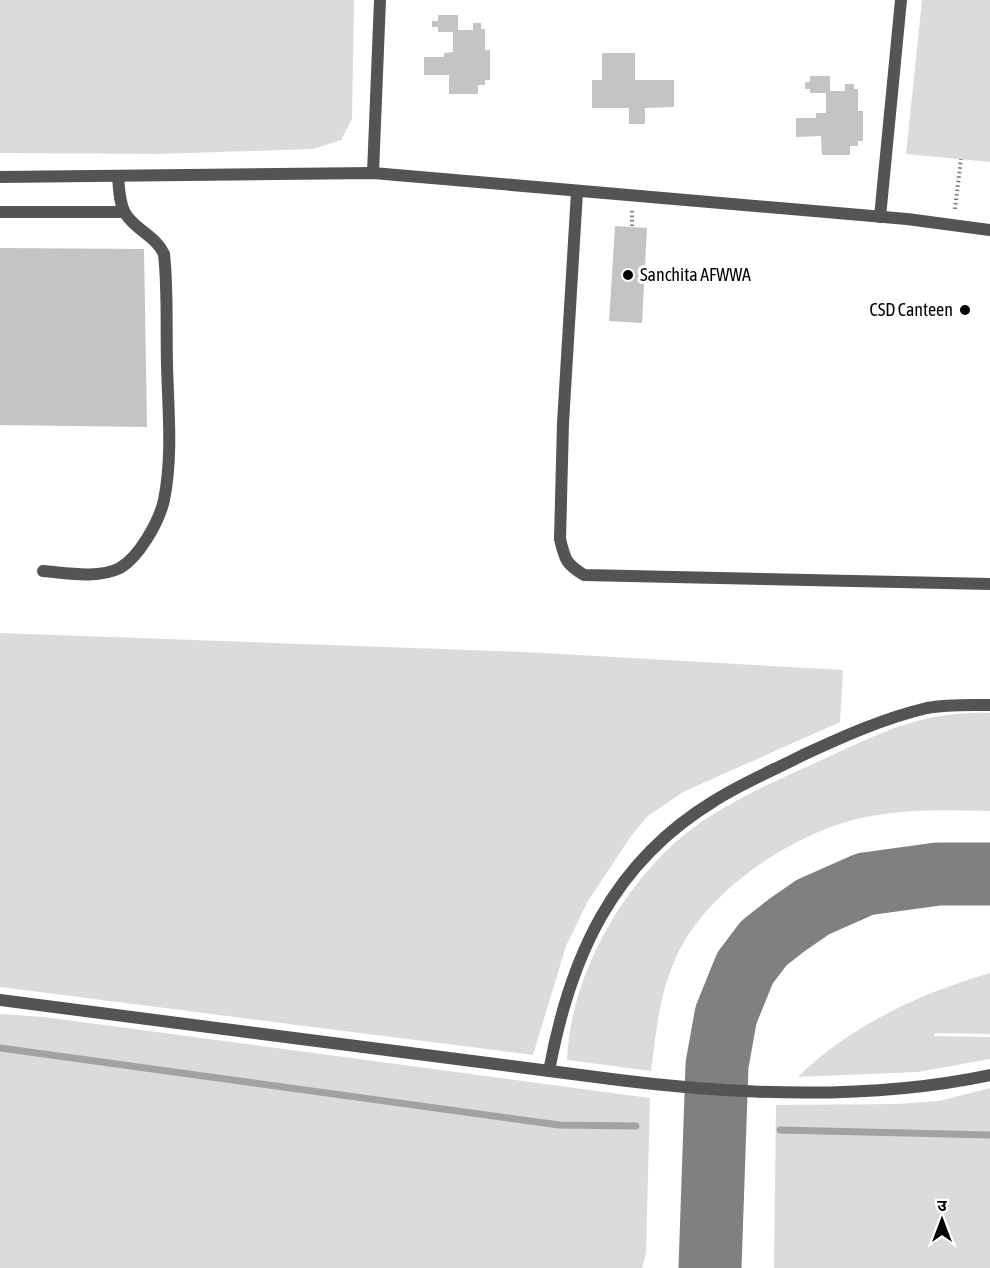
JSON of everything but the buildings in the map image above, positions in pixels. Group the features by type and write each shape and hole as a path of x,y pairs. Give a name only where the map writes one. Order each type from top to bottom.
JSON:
{"street":[{"path":"373,173 380,0"},
{"path":"880,217 901,0"},
{"path":"0,177 373,173 880,217 990,230"},
{"path":"43,571 80,574 103,573 119,568 136,556 164,502 169,447 164,254 160,246 124,212 120,199 118,176"},
{"path":"578,192 563,423 560,528 564,558 570,567 584,575 990,584"},
{"path":"0,212 124,212"},
{"path":"549,1071 561,1011 585,949 604,909 626,877 676,828 714,801 776,768 857,732 927,708 951,705 990,705"},
{"path":"0,1000 662,1085 737,1091 895,1089 947,1084 990,1075"}],"path":[{"path":"952,225 961,159"}],"shaded area":[{"path":"0,0 354,0 352,119 341,140 313,149 159,154 0,153"},
{"path":"922,0 990,0 990,162 906,154"},
{"path":"0,633 525,652 843,670 840,722 683,792 648,816 631,836 588,901 566,946 533,1055 0,987"},
{"path":"990,713 990,811 916,811 871,816 814,834 785,849 756,867 731,887 708,910 689,934 675,960 665,987 651,1071 567,1060 571,1027 579,994 591,961 626,899 671,846 697,825 744,797 886,731 944,715"},
{"path":"990,973 990,1034 935,1033 934,1036 990,1037 990,1059 918,1072 798,1077 840,1042 887,1013 912,1001"},
{"path":"0,1014 44,1017 650,1098 646,1253 642,1268 0,1268"},
{"path":"990,1088 990,1268 774,1268 776,1105 897,1104 939,1101"}],"waterway":[{"path":"0,1048 559,1125 636,1126"},
{"path":"780,1130 990,1135"}],"taxiway":[{"path":"710,1268 717,1065 726,1015 745,968 764,943 787,925 813,907 865,884 938,874 990,874"}],"place":[{"name":"Sanchita AFWWA","path":"628,275"},
{"name":"CSD Canteen","path":"965,310"}]}
